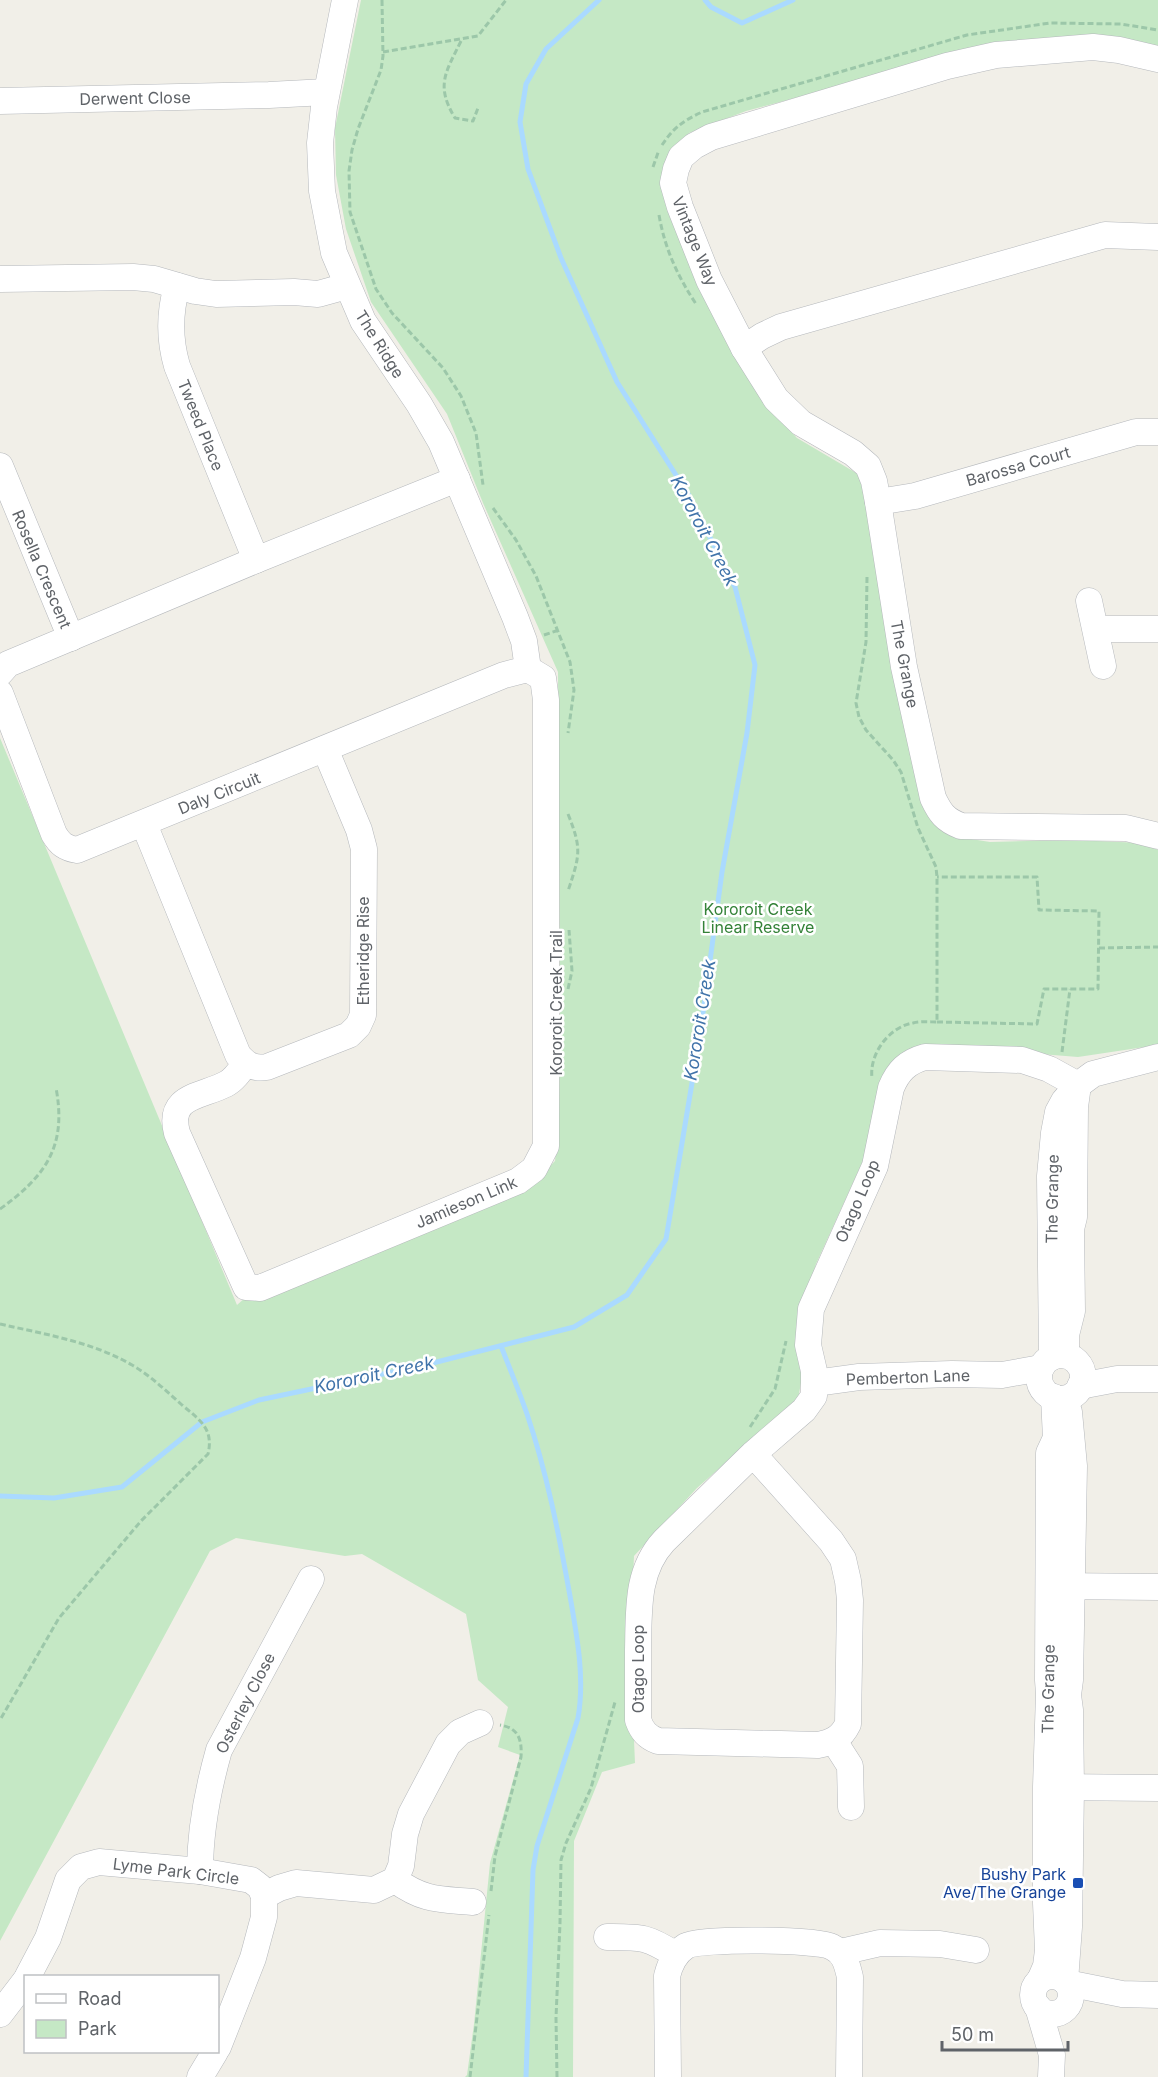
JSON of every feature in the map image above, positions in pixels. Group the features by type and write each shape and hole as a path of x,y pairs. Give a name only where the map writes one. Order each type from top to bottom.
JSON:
{"street":[{"name":"The Ridge","path":"345,0 325,99 320,143 322,190 330,237 344,281 363,321 419,404 441,442 515,617 524,641 528,669"},
{"name":"Vintage Way","path":"744,348 709,280 673,183 681,157 694,146 711,137 835,99 947,66 996,55 1093,48 1119,50 1158,59"},
{"name":"Derwent Close","path":"0,101 270,95 304,101 325,99"},
{"path":"744,348 781,327 1105,235 1158,237"},
{"path":"0,279 133,277 154,279 216,294 294,292 344,281"},
{"name":"Tweed Place","path":"177,286 172,306 171,345 177,366 256,560"},
{"name":"The Grange","path":"744,348 776,399 801,423 853,453 868,466 878,502 904,667 933,798 947,821 961,826 1126,828 1158,836"},
{"name":"Barossa Court","path":"878,502 915,496 1136,432 1158,432"},
{"name":"Rosella Crescent","path":"0,466 71,638"},
{"path":"0,672 8,664 457,479"},
{"path":"1089,601 1103,666"},
{"path":"1096,629 1158,629"},
{"name":"Daly Circuit","path":"0,693 58,842 66,848 77,850 504,675 528,669"},
{"name":"Jamieson Link","path":"245,1064 228,1083 180,1105 174,1120 177,1133 246,1287 260,1288 271,1284 518,1181 534,1169 546,1146 546,700 543,678 528,669"},
{"name":"Etheridge Rise","path":"245,1064 258,1068 267,1067 349,1035 358,1026 363,1015 364,849 359,830 325,749"},
{"path":"144,824 238,1054 245,1064"},
{"name":"Otago Loop","path":"834,1741 818,1745 665,1742 650,1738 638,1720 639,1601 647,1567 654,1552 748,1444 810,1404 814,1396 814,1371 808,1345 811,1309 874,1166 891,1088 896,1076 904,1066 925,1057 1022,1060 1049,1069 1078,1085"},
{"name":"The Grange","path":"1052,2066 1061,1992 1048,1958 1058,1935 1058,1787 1047,1680 1060,1585 1049,1454 1056,1438 1060,1377 1050,1297 1051,1157 1058,1112 1078,1085 1093,1074 1158,1057"},
{"name":"Pemberton Lane","path":"814,1383 859,1377 1002,1375 1158,1379"},
{"path":"748,1444 818,1525 843,1559 850,1600 848,1724 840,1737 834,1741 850,1766 851,1808"},
{"name":"Osterley Close","path":"200,1871 211,1777 219,1750 311,1579"},
{"path":"1060,1585 1158,1587"},
{"path":"219,2044 253,1958 264,1917 264,1896 296,1883 374,1890 395,1880 401,1866 405,1833 411,1814 448,1744 460,1732 480,1724"},
{"path":"1058,1787 1158,1788"},
{"name":"Lyme Park Circle","path":"29,1975 48,1938 69,1880 81,1867 99,1862 200,1871 251,1880 260,1887 264,1896"},
{"path":"395,1880 411,1892 426,1898 484,1902"},
{"path":"607,1937 641,1937 656,1942 676,1955"},
{"path":"668,2077 666,1976 669,1965 686,1947 695,1942 708,1941 806,1942 831,1946 840,1952 847,1963 850,1977 849,2077"},
{"path":"840,1952 880,1943 940,1944 976,1950"},
{"name":"Lyme Park Circle","path":"0,2014 24,1982"},
{"path":"1052,2066 1038,2007 1048,2013 1060,2012 1061,1992 1158,1995"},
{"path":"200,2077 214,2053"}],"path":[{"path":"382,0 381,70 357,129 352,150 349,171 351,218 369,274 380,296 392,313 443,368 461,396 476,433 485,491"},
{"path":"383,52 478,36 506,0"},
{"path":"652,172 657,155 671,131 702,112 939,41 1050,23 1121,24 1158,30"},
{"path":"461,40 443,78 446,102 455,118 473,122 478,108"},
{"path":"658,213 664,243 672,264 699,309"},
{"path":"491,505 516,540 536,576 570,662 574,690 568,735"},
{"path":"866,569 868,590 866,642 856,703 858,717 901,772 918,828 936,867 937,1022"},
{"path":"565,806 576,834 579,854 568,892"},
{"path":"873,1085 871,1070 873,1059 886,1039 903,1026 913,1023 937,1022 1037,1024 1044,989 1098,989 1099,910 1039,910 1038,878 937,878"},
{"name":"Kororoit Creek Trail","path":"567,997 572,971 568,927"},
{"path":"1099,948 1158,947"},
{"path":"1049,1069 1061,1056 1070,989"},
{"path":"0,1209 28,1187 42,1170 52,1151 59,1129 60,1107 56,1088"},
{"path":"0,1324 73,1342 108,1353 131,1365 150,1377 202,1422 209,1435 210,1444 208,1454 141,1521 59,1618 0,1720"},
{"path":"748,1444 763,1409 775,1389 788,1334"},
{"path":"556,2077 561,1860 566,1843 591,1788 617,1693"},
{"path":"470,2077 484,1902 521,1757 522,1743 519,1735 511,1728 480,1724"}],"green space":[{"name":"Kororoit Creek Linear Reserve","path":"361,0 1158,0 1158,47 1113,36 1064,38 834,88 746,111 689,133 670,161 664,198 698,274 772,411 797,438 858,474 867,497 931,818 952,836 990,842 1073,840 1143,843 1158,850 1158,1045 1078,1057 1028,1053 906,1051 867,1152 816,1264 801,1314 802,1377 798,1399 697,1488 634,1556 630,1651 635,1763 602,1772 574,1841 573,2077 465,2077 474,2024 490,1863 520,1755 498,1747 508,1707 478,1680 466,1614 362,1554 345,1556 236,1538 210,1551 0,1941 0,738 237,1305 246,1297 536,1180 555,1161 559,1115 560,1006 558,672 483,503 447,414 371,302 346,229 336,175 335,128"}],"waterway":[{"name":"Kororoit Creek","path":"0,1496 54,1498 122,1487 202,1422 259,1400 421,1366 574,1327 627,1295 666,1239 700,1035 722,872 747,733 755,665 735,587 688,494 617,382 561,258 528,169 520,122 526,84 546,49 599,0"},
{"name":"Kororoit Creek","path":"705,0 711,7 742,23 793,0"},
{"path":"501,1346 534,1436 557,1527 577,1642 581,1688 578,1718 537,1846 533,1870 526,2077"}],"place":[{"name":"Bushy Park Ave/The Grange","path":"1078,1883"}]}
